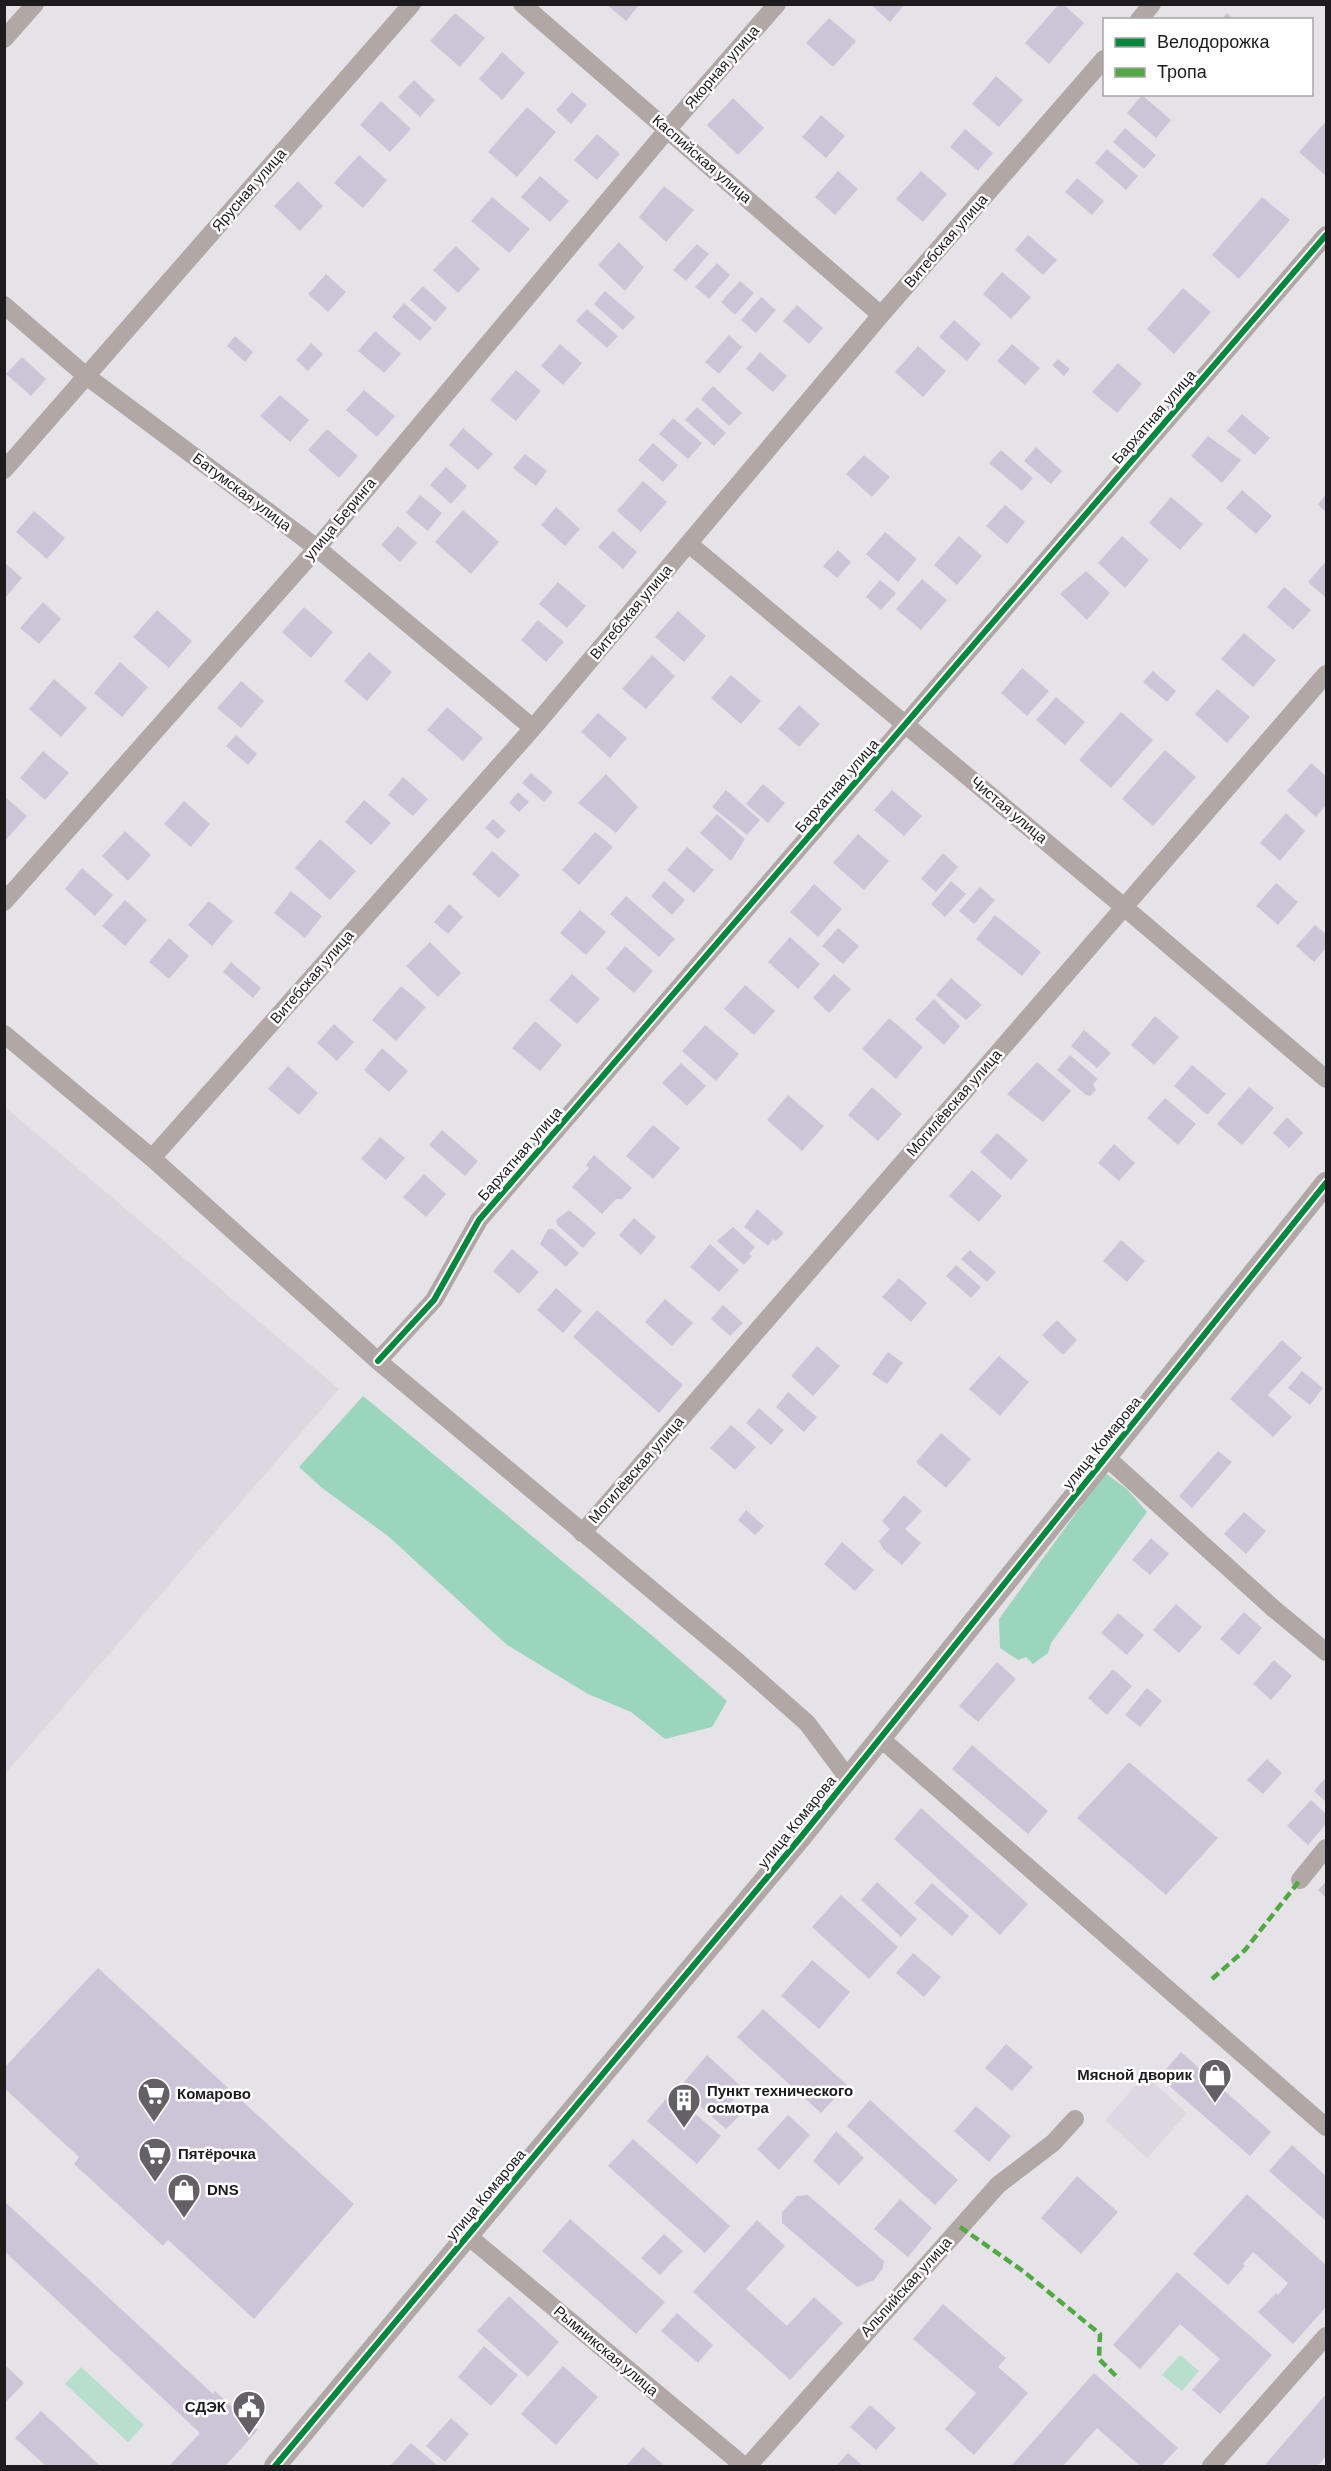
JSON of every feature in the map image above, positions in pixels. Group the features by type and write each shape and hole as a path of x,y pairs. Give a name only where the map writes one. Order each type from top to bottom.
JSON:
{"street":[{"path":"4,39 35,4"},
{"name":"Ярусная улица","path":"4,470 412,4"},
{"name":"Каспийская улица","path":"522,4 881,315"},
{"name":"Якорная улица","path":"668,129 777,4"},
{"path":"1141,18 1152,4"},
{"name":"Витебская улица","path":"152,1158 533,728 881,315 1103,60"},
{"name":"улица Беринга","path":"4,902 317,548 668,129"},
{"name":"Бархатная улица","path":"378,1361 434,1300 479,1220 1326,235"},
{"name":"Батумская улица","path":"4,305 86,375 317,548 533,728"},
{"name":"Чистая улица","path":"689,544 1124,907 1326,1080"},
{"name":"Могилёвская улица","path":"582,1533 1326,674"},
{"path":"4,1034 152,1158 378,1361 738,1662 807,1723 848,1778"},
{"name":"улица Комарова","path":"275,2466 848,1778 1326,1183"},
{"path":"1106,1457 1274,1609 1326,1652"},
{"path":"880,1738 1326,2127"},
{"path":"1300,1880 1326,1848"},
{"name":"Альпийская улица","path":"746,2466 998,2185 1053,2143 1075,2119"},
{"name":"Рымникская улица","path":"468,2236 746,2466"},
{"path":"1211,2466 1326,2336"}],"shaded area":[{"path":"5,1107 339,1389 5,1774"},
{"path":"1145,2075 1187,2113 1147,2158 1105,2120"}],"green space":[{"path":"363,1396 655,1638 727,1701 712,1727 665,1739 631,1712 588,1694 507,1645 388,1536 322,1488 299,1467"},
{"path":"1105,1473 1127,1489 1147,1512 1051,1643 1048,1653 1033,1664 1026,1657 1018,1660 1000,1648 999,1619"},
{"path":"1180,2355 1199,2371 1182,2391 1162,2375"},
{"path":"81,2367 144,2425 128,2442 65,2384"}],"building":[{"path":"606,4 640,4 626,21"},
{"path":"870,4 905,4 890,22"},
{"path":"1059,4 1063,4 1084,23 1049,64 1025,43"},
{"path":"455,13 485,38 460,67 430,41"},
{"path":"1227,13 1233,18 1223,18"},
{"path":"829,18 856,41 833,67 806,43"},
{"path":"502,52 525,73 502,100 479,79"},
{"path":"996,76 1023,100 999,127 972,104"},
{"path":"414,80 435,100 420,117 398,97"},
{"path":"572,92 587,105 571,124 556,110"},
{"path":"1143,96 1171,120 1156,138 1127,113"},
{"path":"733,98 764,128 738,155 707,125"},
{"path":"381,101 411,129 390,152 360,125"},
{"path":"527,107 556,132 517,177 488,152"},
{"path":"821,115 845,136 826,158 802,137"},
{"path":"1326,121 1326,176 1299,152"},
{"path":"1125,128 1156,155 1144,169 1113,142"},
{"path":"965,129 993,153 978,171 950,147"},
{"path":"597,134 620,154 597,180 574,160"},
{"path":"1107,149 1138,176 1126,190 1095,163"},
{"path":"359,155 387,180 363,208 334,183"},
{"path":"838,171 858,189 835,215 815,197"},
{"path":"921,171 947,194 923,222 896,199"},
{"path":"540,176 569,201 550,222 521,197"},
{"path":"1077,178 1104,201 1092,215 1065,192"},
{"path":"298,181 323,206 300,231 274,206"},
{"path":"664,186 694,210 666,242 639,217"},
{"path":"492,197 530,229 509,253 471,221"},
{"path":"1262,197 1290,220 1239,279 1212,255"},
{"path":"1028,235 1057,260 1043,275 1015,250"},
{"path":"619,242 644,267 625,291 598,265"},
{"path":"697,244 709,254 686,281 673,270"},
{"path":"456,246 480,269 458,293 433,270"},
{"path":"717,263 730,275 709,299 695,287"},
{"path":"1002,272 1031,297 1011,319 983,294"},
{"path":"326,274 346,292 328,312 308,294"},
{"path":"740,281 754,293 735,315 721,302"},
{"path":"423,286 447,308 435,322 410,300"},
{"path":"1183,288 1211,312 1174,354 1147,329"},
{"path":"605,291 635,317 623,330 594,304"},
{"path":"761,297 776,310 756,333 741,320"},
{"path":"404,303 432,328 420,341 392,317"},
{"path":"797,305 823,328 809,344 783,321"},
{"path":"587,309 618,336 607,348 576,321"},
{"path":"954,320 981,344 967,361 939,337"},
{"path":"375,331 401,354 384,373 358,351"},
{"path":"729,335 742,347 719,374 705,362"},
{"path":"235,336 253,352 245,362 227,346"},
{"path":"311,343 323,354 308,371 296,360"},
{"path":"560,344 582,363 563,385 541,366"},
{"path":"1012,344 1040,368 1025,385 997,361"},
{"path":"918,346 946,371 923,397 895,372"},
{"path":"760,352 787,376 773,392 746,369"},
{"path":"22,357 46,379 31,396 6,374"},
{"path":"1058,359 1070,369 1064,376 1052,365"},
{"path":"1118,363 1142,384 1117,413 1092,392"},
{"path":"516,370 541,391 516,421 490,400"},
{"path":"713,386 742,413 729,426 701,399"},
{"path":"364,390 395,416 377,437 346,410"},
{"path":"280,395 309,420 290,442 260,416"},
{"path":"697,407 726,433 714,446 685,420"},
{"path":"1242,414 1270,438 1255,455 1227,431"},
{"path":"673,418 702,443 688,459 659,434"},
{"path":"463,428 493,454 478,470 449,445"},
{"path":"327,429 358,456 339,478 308,450"},
{"path":"1208,436 1241,460 1222,483 1191,456"},
{"path":"653,443 678,465 663,482 638,460"},
{"path":"1036,447 1062,471 1051,484 1024,461"},
{"path":"1001,450 1033,478 1022,491 989,463"},
{"path":"525,454 547,471 536,486 513,468"},
{"path":"864,455 890,477 872,497 846,474"},
{"path":"446,467 467,486 451,504 430,485"},
{"path":"643,481 667,502 641,532 617,511"},
{"path":"1242,490 1272,516 1256,534 1226,508"},
{"path":"1326,494 1326,512 1318,505"},
{"path":"420,495 442,513 428,531 406,513"},
{"path":"1171,497 1203,524 1180,550 1149,523"},
{"path":"1005,505 1025,522 1007,544 986,526"},
{"path":"556,507 580,529 565,546 541,525"},
{"path":"463,510 499,542 471,574 435,542"},
{"path":"34,511 65,538 47,559 16,532"},
{"path":"398,526 417,543 400,562 381,545"},
{"path":"613,531 637,552 623,569 598,547"},
{"path":"885,532 917,559 898,582 866,554"},
{"path":"959,536 982,556 957,585 934,565"},
{"path":"1122,536 1149,560 1125,588 1098,563"},
{"path":"838,550 851,562 837,578 823,566"},
{"path":"1326,561 1326,598 1308,582"},
{"path":"4,562 22,578 6,597 4,595"},
{"path":"1086,571 1110,593 1087,620 1060,594"},
{"path":"922,579 947,600 921,630 896,609"},
{"path":"880,580 896,593 881,610 866,597"},
{"path":"558,582 586,606 567,628 539,604"},
{"path":"1284,587 1311,610 1293,630 1267,607"},
{"path":"43,602 61,619 39,644 20,628"},
{"path":"304,607 333,632 311,658 282,632"},
{"path":"157,610 192,641 169,668 133,637"},
{"path":"678,611 706,636 684,662 655,637"},
{"path":"538,620 564,642 546,662 521,640"},
{"path":"1244,633 1276,660 1253,687 1221,659"},
{"path":"369,652 392,672 367,701 344,681"},
{"path":"652,655 675,676 646,709 622,689"},
{"path":"120,662 148,687 122,717 94,693"},
{"path":"1022,668 1049,691 1027,716 1001,693"},
{"path":"1153,671 1176,691 1167,702 1143,682"},
{"path":"731,675 761,701 741,724 711,698"},
{"path":"54,679 87,708 61,737 29,709"},
{"path":"241,681 264,701 241,728 217,708"},
{"path":"1217,689 1250,717 1227,743 1195,714"},
{"path":"1056,697 1085,722 1065,745 1036,720"},
{"path":"799,705 820,724 799,747 778,729"},
{"path":"447,707 483,738 463,761 427,730"},
{"path":"1121,712 1153,740 1111,788 1079,760"},
{"path":"598,713 627,738 610,758 581,732"},
{"path":"236,735 257,754 248,765 226,746"},
{"path":"1165,750 1196,777 1153,826 1122,799"},
{"path":"43,751 69,773 45,800 20,778"},
{"path":"1311,763 1326,776 1326,805 1316,817 1287,791"},
{"path":"531,773 553,792 544,802 522,783"},
{"path":"606,774 638,807 616,833 578,803"},
{"path":"403,777 428,799 413,816 388,795"},
{"path":"763,784 785,803 768,823 746,804"},
{"path":"726,790 760,820 747,835 712,807"},
{"path":"892,790 922,816 904,836 874,810"},
{"path":"518,792 529,802 519,812 509,803"},
{"path":"4,796 27,816 4,842"},
{"path":"364,800 391,823 371,845 345,822"},
{"path":"184,801 210,824 191,847 164,824"},
{"path":"1286,813 1305,831 1280,861 1260,843"},
{"path":"717,814 745,839 731,861 700,833"},
{"path":"493,819 506,831 498,839 485,828"},
{"path":"125,831 151,855 128,881 102,856"},
{"path":"595,832 613,847 579,885 562,870"},
{"path":"858,834 889,861 864,890 833,863"},
{"path":"320,839 356,871 330,900 295,868"},
{"path":"687,847 714,870 694,893 667,870"},
{"path":"492,851 520,875 499,898 472,874"},
{"path":"943,853 958,867 936,892 921,879"},
{"path":"82,868 113,895 95,916 65,889"},
{"path":"664,881 685,900 672,915 651,896"},
{"path":"951,881 966,894 945,917 931,904"},
{"path":"1276,883 1298,902 1278,925 1256,906"},
{"path":"814,884 842,909 818,937 790,912"},
{"path":"980,887 995,900 974,924 959,911"},
{"path":"291,891 322,916 305,938 274,913"},
{"path":"626,896 675,939 659,957 610,914"},
{"path":"125,900 147,920 125,946 102,926"},
{"path":"209,901 233,921 212,946 188,925"},
{"path":"449,904 463,917 448,934 434,922"},
{"path":"580,910 606,932 586,955 560,933"},
{"path":"995,915 1041,952 1022,976 976,939"},
{"path":"1315,925 1326,934 1326,948 1314,962 1296,946"},
{"path":"838,928 859,946 843,964 822,946"},
{"path":"790,937 820,964 798,989 768,962"},
{"path":"169,938 189,956 169,979 149,962"},
{"path":"430,942 461,973 438,997 406,966"},
{"path":"625,946 653,971 634,993 606,969"},
{"path":"231,962 261,988 253,998 223,972"},
{"path":"572,974 600,999 577,1024 549,1000"},
{"path":"834,974 851,989 829,1013 813,998"},
{"path":"951,978 982,1005 966,1020 936,995"},
{"path":"745,985 775,1011 754,1035 724,1009"},
{"path":"401,986 426,1007 396,1041 372,1020"},
{"path":"934,999 960,1026 944,1045 915,1019"},
{"path":"1155,1016 1179,1037 1154,1065 1131,1045"},
{"path":"889,1018 923,1047 896,1079 862,1049"},
{"path":"535,1021 562,1045 540,1071 512,1048"},
{"path":"334,1024 354,1042 337,1061 317,1043"},
{"path":"705,1025 739,1054 716,1081 682,1051"},
{"path":"1084,1030 1111,1053 1097,1068 1071,1046"},
{"path":"382,1048 408,1071 389,1092 364,1070"},
{"path":"1070,1055 1098,1079 1093,1084 1096,1090 1090,1096 1057,1070"},
{"path":"1037,1062 1071,1091 1043,1122 1007,1094"},
{"path":"681,1063 706,1086 687,1106 662,1083"},
{"path":"1192,1065 1226,1094 1207,1115 1174,1086"},
{"path":"288,1066 318,1093 299,1115 268,1089"},
{"path":"872,1087 902,1114 878,1141 848,1115"},
{"path":"1249,1087 1274,1108 1242,1145 1217,1124"},
{"path":"788,1095 824,1126 802,1151 767,1120"},
{"path":"1165,1098 1196,1124 1178,1145 1147,1118"},
{"path":"1287,1117 1303,1133 1289,1148 1273,1133"},
{"path":"653,1125 680,1148 653,1179 626,1156"},
{"path":"442,1130 478,1161 465,1176 429,1145"},
{"path":"997,1133 1028,1160 1011,1180 980,1152"},
{"path":"380,1137 405,1158 386,1180 361,1159"},
{"path":"1114,1144 1135,1163 1119,1181 1098,1163"},
{"path":"594,1155 632,1188 622,1199 616,1199 602,1214 572,1187 589,1168 586,1165"},
{"path":"972,1170 1002,1196 979,1222 949,1196"},
{"path":"424,1174 446,1194 426,1217 403,1197"},
{"path":"757,1209 784,1233 776,1241 773,1239 768,1246 744,1227"},
{"path":"569,1210 596,1233 583,1248 557,1225 556,1220"},
{"path":"634,1218 656,1237 641,1255 619,1235"},
{"path":"733,1227 755,1247 749,1254 752,1256 744,1265 717,1241"},
{"path":"548,1229 553,1229 579,1253 566,1267 540,1244"},
{"path":"1121,1240 1145,1261 1127,1282 1103,1261"},
{"path":"710,1244 739,1270 719,1292 690,1267"},
{"path":"512,1249 539,1272 519,1294 493,1271"},
{"path":"970,1250 996,1272 987,1282 961,1259"},
{"path":"956,1265 981,1287 971,1298 946,1276"},
{"path":"899,1278 927,1303 911,1322 882,1297"},
{"path":"556,1288 582,1311 563,1333 537,1310"},
{"path":"665,1299 693,1323 672,1346 645,1322"},
{"path":"723,1305 743,1323 730,1336 711,1319"},
{"path":"597,1310 683,1385 659,1413 573,1337"},
{"path":"1057,1320 1077,1340 1063,1355 1042,1335"},
{"path":"1282,1340 1302,1358 1268,1395 1292,1417 1273,1437 1230,1399"},
{"path":"817,1346 840,1366 813,1396 791,1376"},
{"path":"888,1352 903,1363 887,1384 872,1374"},
{"path":"999,1356 1029,1382 1000,1416 969,1389"},
{"path":"1302,1371 1323,1388 1310,1405 1288,1388"},
{"path":"788,1392 817,1417 804,1432 776,1407"},
{"path":"759,1408 784,1430 771,1445 746,1423"},
{"path":"731,1425 756,1447 735,1470 710,1448"},
{"path":"941,1433 971,1459 946,1488 916,1462"},
{"path":"1218,1451 1232,1462 1192,1508 1179,1496"},
{"path":"904,1495 922,1511 905,1529 921,1543 902,1565 883,1549 879,1541 890,1529 882,1521"},
{"path":"746,1510 764,1526 755,1535 738,1520"},
{"path":"1244,1512 1266,1531 1246,1554 1224,1534"},
{"path":"1151,1538 1169,1554 1150,1575 1132,1560"},
{"path":"842,1542 874,1570 855,1591 824,1564"},
{"path":"1176,1604 1202,1627 1179,1653 1153,1630"},
{"path":"1244,1612 1262,1628 1239,1655 1220,1639"},
{"path":"1118,1613 1144,1635 1127,1655 1101,1633"},
{"path":"1274,1660 1292,1676 1271,1700 1253,1684"},
{"path":"997,1662 1016,1679 978,1722 959,1706"},
{"path":"1113,1669 1132,1686 1107,1715 1088,1698"},
{"path":"1147,1688 1162,1701 1140,1727 1125,1715"},
{"path":"972,1745 1048,1811 1028,1834 952,1769"},
{"path":"1267,1759 1282,1773 1263,1794 1247,1780"},
{"path":"1129,1762 1218,1838 1166,1895 1077,1818"},
{"path":"1326,1777 1326,1802 1314,1791"},
{"path":"1311,1800 1326,1814 1326,1824 1308,1845 1287,1826"},
{"path":"921,1808 1028,1904 1000,1935 894,1839"},
{"path":"1326,1881 1326,1898 1318,1890"},
{"path":"877,1882 917,1919 901,1937 861,1900"},
{"path":"932,1883 969,1916 952,1936 914,1903"},
{"path":"841,1895 898,1947 869,1979 812,1927"},
{"path":"913,1953 941,1977 924,1997 896,1973"},
{"path":"812,1960 850,1992 819,2029 781,1996"},
{"name":"Комарово","path":"98,1968 354,2204 254,2319 168,2240 163,2246 74,2164 79,2157 4,2088 4,2068"},
{"path":"763,2009 847,2085 821,2113 737,2037"},
{"path":"1006,2044 1033,2067 1012,2091 985,2068"},
{"name":"Мясной дворик","path":"1181,2052 1271,2132 1250,2156 1159,2077"},
{"path":"707,2055 743,2088 730,2104 741,2114 726,2129 679,2088"},
{"name":"Пункт технического осмотра","path":"671,2093 721,2136 697,2164 647,2121"},
{"path":"870,2100 958,2180 935,2205 847,2126"},
{"path":"976,2106 1011,2136 989,2162 954,2131"},
{"path":"788,2115 810,2135 779,2170 757,2149"},
{"path":"836,2131 864,2158 839,2185 813,2161"},
{"path":"633,2139 730,2226 705,2253 608,2166"},
{"path":"1292,2145 1326,2176 1326,2221 1269,2171"},
{"path":"1077,2176 1118,2212 1081,2254 1041,2218"},
{"path":"1247,2194 1326,2265 1326,2307 1293,2344 1258,2312 1288,2283 1253,2252 1243,2264 1245,2266 1228,2285 1193,2254"},
{"path":"808,2195 884,2261 883,2268 874,2280 857,2287 782,2223 782,2212 797,2196"},
{"path":"900,2199 932,2228 908,2257 874,2229"},
{"path":"4,2201 213,2394 215,2391 258,2430 225,2466 169,2466 200,2433 4,2251"},
{"path":"570,2219 665,2302 636,2334 542,2251"},
{"path":"757,2220 785,2246 746,2289 787,2326 814,2297 843,2323 790,2380 693,2292"},
{"path":"664,2234 683,2251 660,2275 641,2258"},
{"path":"1177,2272 1272,2355 1220,2414 1192,2390 1220,2359 1180,2324 1140,2369 1113,2345"},
{"path":"509,2296 559,2342 528,2377 477,2331"},
{"path":"943,2304 1006,2358 998,2367 1028,2393 974,2455 945,2429 976,2393 913,2339"},
{"path":"677,2313 713,2345 698,2363 661,2331"},
{"path":"484,2346 518,2375 491,2406 458,2377"},
{"path":"4,2364 24,2383 4,2404"},
{"path":"563,2366 598,2397 556,2445 521,2414"},
{"path":"1094,2373 1178,2448 1161,2466 1140,2466 1097,2428 1063,2466 1011,2466"},
{"path":"1326,2394 1326,2456 1318,2466 1264,2466"},
{"path":"870,2405 896,2428 876,2450 850,2427"},
{"path":"41,2411 100,2466 46,2466 15,2438"},
{"path":"451,2418 469,2434 445,2462 426,2446"},
{"path":"411,2443 438,2466 390,2466"},
{"path":"643,2447 665,2466 626,2466"},
{"path":"848,2453 863,2466 836,2466"}],"marked path":[{"path":"1212,1979 1245,1950 1300,1880"},
{"path":"960,2227 1023,2271 1100,2334 1099,2359 1119,2379"}],"cycle path":[{"path":"378,1361 434,1300 479,1220 1326,235"},
{"path":"275,2466 801,1837 1326,1183"}],"place":[{"name":"Мясной дворик","path":"1215,2104"},
{"name":"Комарово","path":"154,2123"},
{"name":"Пункт технического осмотра","path":"684,2129"},
{"name":"Пятёрочка","path":"155,2183"},
{"name":"DNS","path":"184,2219"},
{"name":"СДЭК","path":"249,2436"}]}
